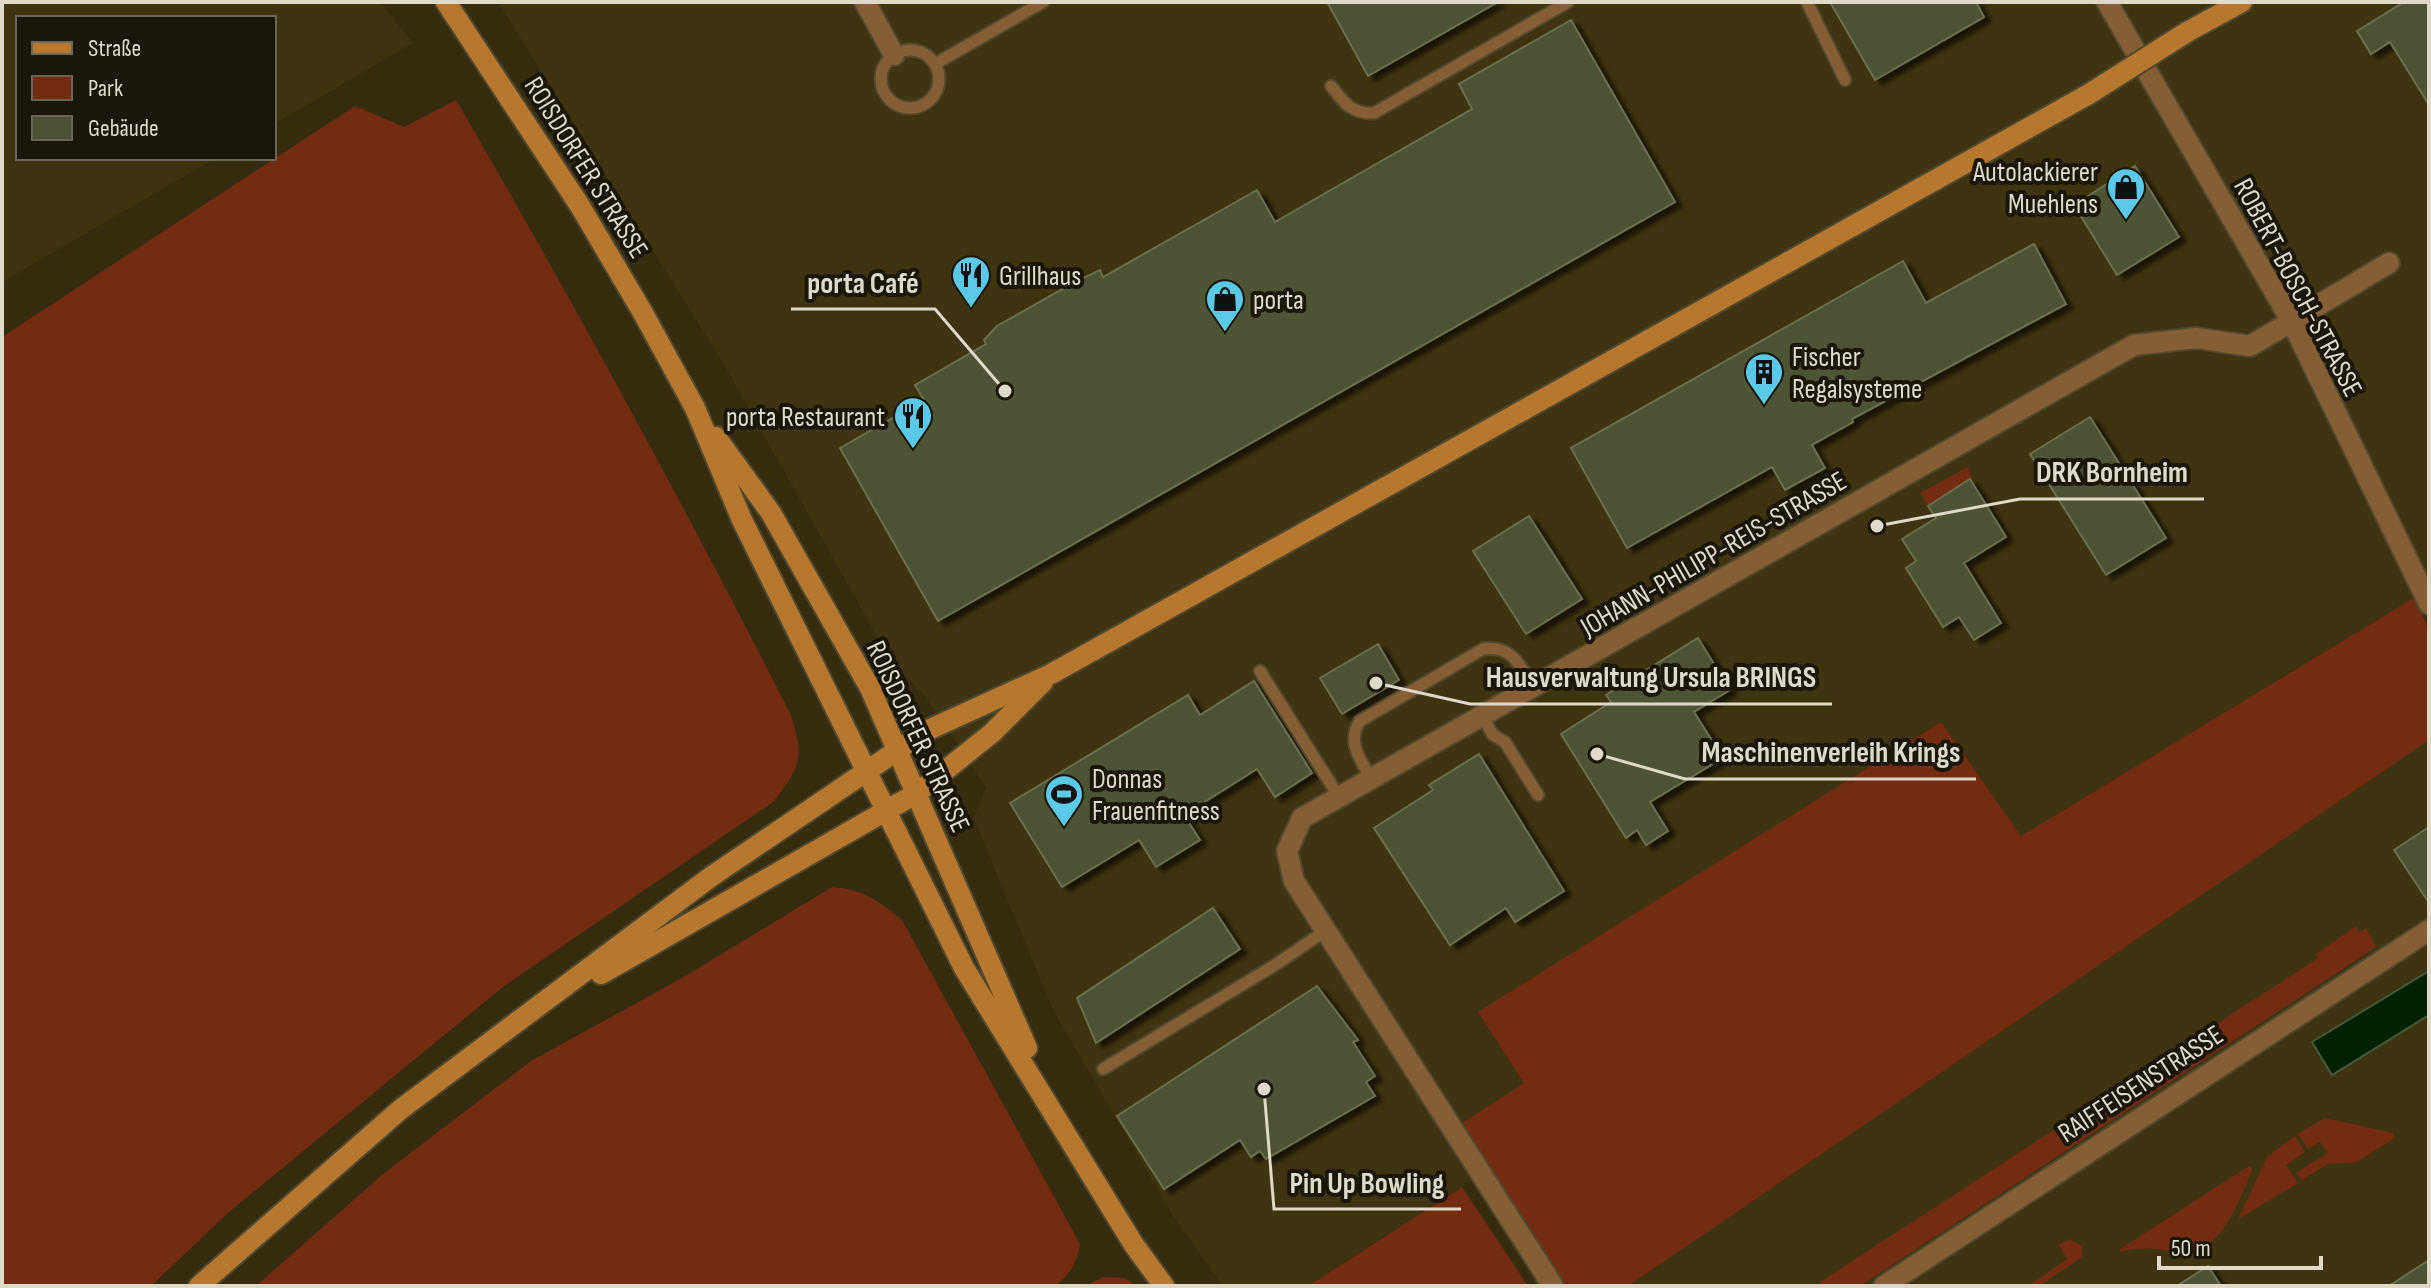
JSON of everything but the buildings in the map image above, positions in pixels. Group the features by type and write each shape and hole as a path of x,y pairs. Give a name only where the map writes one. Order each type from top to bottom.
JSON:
{"main road":[{"name":"ROISDORFER STRASSE","path":"446,2 580,206 695,408 771,513 870,688 1052,1109"},
{"path":"199,1286 401,1109 712,876 926,731 1051,674 2089,94 2187,32 2242,2"},
{"name":"ROISDORFER STRASSE","path":"695,408 742,520 964,968 1134,1245 1164,1286"},
{"path":"541,1007 917,793 992,733 1051,674"}],"street":[{"path":"865,2 894,55"},
{"name":"ROBERT-BOSCH-STRASSE","path":"2107,2 2292,322 2429,604"},
{"name":"JOHANN-PHILIPP-REIS-STRASSE","path":"1553,1286 1294,881 1287,851 1302,818 2134,345 2196,338 2250,346 2389,263"},
{"name":"RAIFFEISENSTRASSE","path":"1884,1286 2429,930"}],"lane":[{"path":"935,64 1043,2"},
{"path":"1331,86 1346,105 1360,114 1374,113 1568,2"},
{"path":"1807,2 1845,80"},
{"path":"912,50 929,57 935,64 939,85 928,103 910,108 900,107 885,93 881,79 885,65 894,55 912,50"},
{"path":"1371,779 1356,750 1355,729 1360,721 1483,649 1504,649 1515,656 1533,687"},
{"path":"1260,671 1339,797"},
{"path":"1482,716 1493,735 1505,742 1538,795"},
{"path":"1103,1069 1275,965 1325,931"}],"shaded area":[{"path":"2,2 380,2 413,43 276,123 276,16 16,16 16,160 213,160 2,282"},
{"path":"498,2 2429,2 2429,588 2021,836 1941,723 1478,1013 1525,1083 1486,1171 1307,1286 1223,1286 1173,1216 1054,1012 974,819 986,787 925,696 892,663 725,366"},
{"path":"2429,739 2429,1286 1628,1286"},
{"path":"2429,971 2429,1015 2332,1075 2312,1042"}],"green space":[{"path":"456,100 627,404 790,713 799,751 795,770 773,802 504,986 229,1212 151,1286 2,1286 2,337 355,106 404,127"},
{"path":"1968,467 1972,479 1928,506 1920,493"},
{"path":"2415,597 2429,631 2429,740 1628,1286 1564,1286 1456,1127 1524,1083 1478,1012 1941,722 2021,836"},
{"path":"832,887 870,897 902,920 1080,1244 1072,1268 1054,1286 256,1286 383,1174 531,1061 682,978"},
{"path":"2356,926 2359,932 2366,928 2376,947 1860,1286 1814,1286 2318,958 2316,954"},
{"path":"2325,1118 2393,1133 2395,1138 2357,1162 2328,1164 2302,1180 2296,1173 2328,1153 2320,1142 2308,1149 2298,1134"},
{"path":"2295,1136 2305,1152 2286,1165 2298,1183 2238,1219 2267,1157"},
{"path":"2249,1166 2253,1169 2234,1210 2217,1237 2205,1246 2192,1252 2142,1249 2121,1252 2120,1249"},
{"path":"1462,1187 1528,1286 1308,1286"},
{"path":"2070,1239 2082,1246 2082,1257 2039,1286 2029,1286 2067,1259 2059,1245"},
{"path":"1103,1277 1125,1278 1137,1286 1085,1286"}],"place":[{"name":"Autolackierer Muehlens","path":"2126,221"},
{"name":"Grillhaus","path":"971,309"},
{"name":"porta","path":"1225,333"},
{"name":"porta Café","path":"1005,391"},
{"name":"Fischer Regalsysteme","path":"1764,406"},
{"name":"porta Restaurant","path":"913,450"},
{"name":"DRK Bornheim","path":"1877,526"},
{"name":"Hausverwaltung Ursula BRINGS","path":"1376,683"},
{"name":"Maschinenverleih Krings","path":"1597,754"},
{"name":"Donnas Frauenfitness","path":"1064,828"},
{"name":"Pin Up Bowling","path":"1264,1089"}]}
